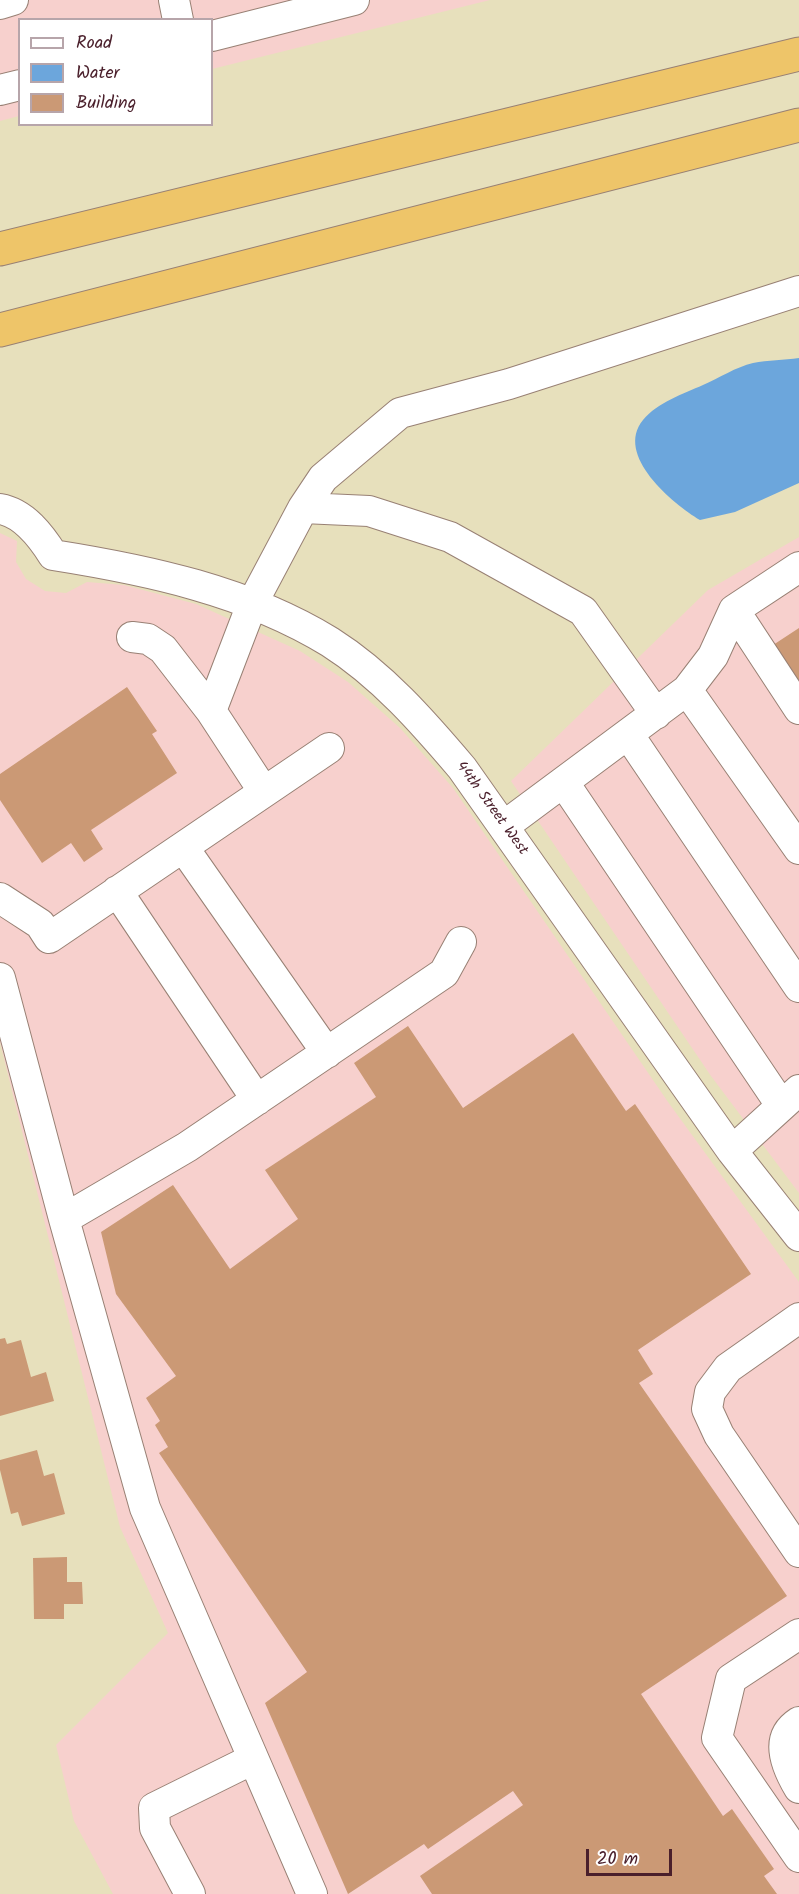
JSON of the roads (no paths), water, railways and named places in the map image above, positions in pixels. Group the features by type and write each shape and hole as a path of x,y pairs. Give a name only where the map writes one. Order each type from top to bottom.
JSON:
{"highway":[{"path":"0,249 799,54"},
{"path":"0,330 799,125"}],"street":[{"path":"0,4 13,0"},
{"path":"174,0 178,18"},
{"path":"213,36 354,0"},
{"path":"0,90 18,86"},
{"path":"211,711 252,604 303,508 323,478 400,413 508,384 799,291"},
{"path":"303,508 369,511 450,537 583,611 656,714"},
{"name":"44th Street West","path":"0,509 24,520 40,534 53,555 120,566 232,596 331,642 376,677 421,719 462,768 732,1151 799,1236"},
{"path":"504,826 687,690 713,656 734,610 799,567"},
{"path":"734,610 799,709"},
{"path":"132,637 148,639 164,649 211,711 264,792"},
{"path":"687,690 799,849"},
{"path":"628,734 799,987"},
{"path":"0,898 40,924 49,938 329,748"},
{"path":"564,783 790,1097 732,1151"},
{"path":"183,847 327,1053"},
{"path":"117,891 257,1100"},
{"path":"64,1219 187,1147 444,973 461,942"},
{"path":"0,978 64,1219 145,1508 312,1894"},
{"path":"799,1318 728,1368 710,1392 707,1409 719,1435 799,1552"},
{"path":"799,1634 731,1679 717,1738 799,1857"},
{"path":"799,1722 791,1727 783,1747 787,1769 799,1788"},
{"path":"190,1894 155,1828 154,1808 253,1759"}],"water":[{"path":"799,358 799,483 735,512 700,520 662,491 641,463 636,448 636,434 649,414 671,399 747,365"}]}
